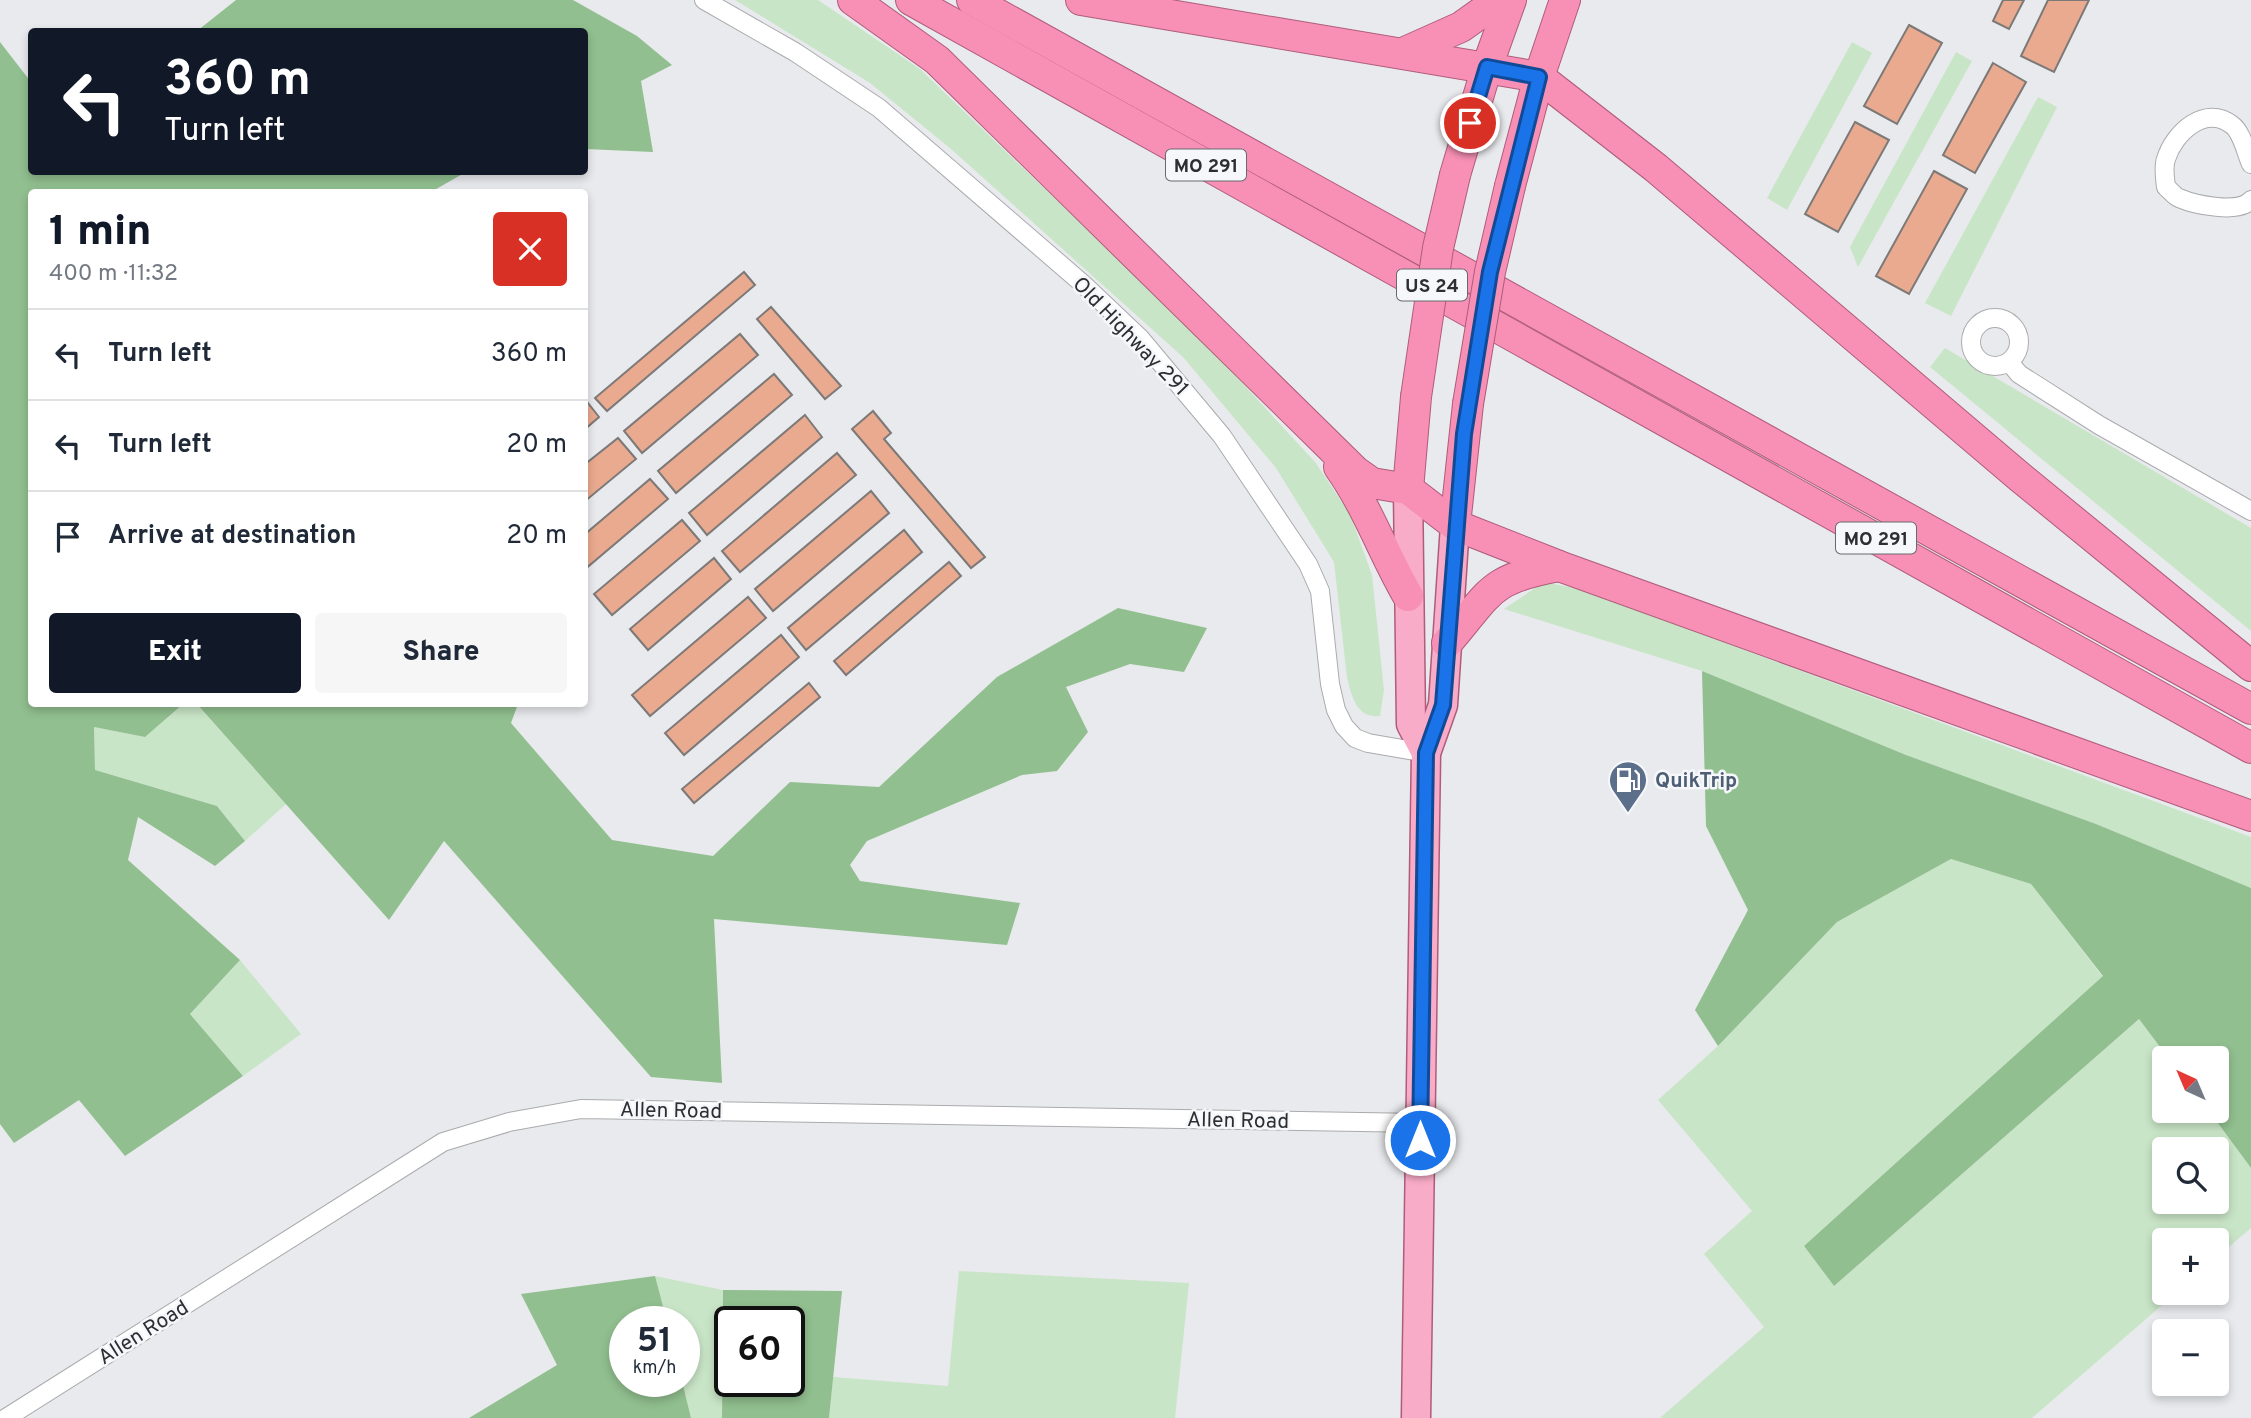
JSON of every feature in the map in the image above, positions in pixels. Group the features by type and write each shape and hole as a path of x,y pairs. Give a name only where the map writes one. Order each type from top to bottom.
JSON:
{"highway":[{"path":"853,0 937,60 1311,427 1372,483 1408,489 1455,525 1559,566 2251,816"},
{"name":"MO 291","path":"911,0 2251,748"},
{"name":"MO 291","path":"972,0 2251,709"},
{"path":"1081,0 1539,77 1593,117 2021,478 2251,666"},
{"path":"1402,53 1461,27 1499,0"},
{"name":"US 24","path":"1408,489 1416,397 1438,248 1455,176 1487,67 1511,0"},
{"name":"US 24","path":"1455,525 1468,404 1490,272 1539,77 1565,0"},
{"path":"1553,36 1569,76 1593,117"},
{"path":"1311,427 1362,500 1383,554 1408,596"},
{"path":"1447,643 1491,588 1530,571 1559,566"}],"main road":[{"name":"US 24","path":"1408,489 1411,723 1426,753"},
{"name":"US 24","path":"1416,1418 1426,753 1443,705 1455,525"}],"street":[{"name":"Old Highway 291","path":"704,0 795,52 879,107 1063,266 1140,338 1222,436 1308,564 1320,591 1330,684 1336,710 1344,726 1355,738 1368,743 1426,753"},
{"path":"2250,204 2232,209 2179,198 2166,187 2164,162 2176,137 2196,121 2220,117 2235,126 2251,164"},
{"path":"2009,362 2019,374 2099,425 2251,510"},
{"name":"Allen Road","path":"6,1418 443,1142 509,1122 581,1109 1420,1123"}],"green space":[{"path":"236,0 573,0 637,36 672,65 641,81 653,152 588,149 588,28 201,28"},
{"path":"735,0 818,0 920,69 1209,347 1315,462 1350,514 1372,575 1384,690 1380,716 1372,716 1361,710 1351,692 1347,678 1334,562 1276,468 1183,357 951,149 870,83"},
{"path":"0,42 28,78 28,175 461,175 436,189 28,189 28,707 180,707 145,737 94,727 95,770 217,806 245,841 215,866 138,817 128,860 240,960 190,1014 243,1076 125,1156 79,1100 14,1143 0,1124"},
{"path":"1852,42 1872,53 1787,210 1767,198"},
{"path":"1956,52 1972,61 1858,267 1850,247"},
{"path":"2038,97 2057,107 1951,316 1925,303"},
{"path":"1945,348 2251,528 2251,631 1930,367"},
{"path":"1544,582 1579,589 2251,837 2251,888 2096,824 1906,755 1702,671 1504,609"},
{"path":"1118,608 1207,628 1184,672 1130,664 1066,687 1088,732 1057,771 1022,775 867,841 850,865 860,881 1020,903 1007,945 714,919 722,1083 651,1077 444,841 389,920 200,707 517,707 511,723 612,840 713,856 790,782 879,787 997,677"},
{"path":"1702,671 1906,755 2096,824 2251,888 2251,1168 2219,1124 2230,1124 2230,1046 2159,1046 2139,1019 1834,1286 1804,1246 2103,976 2031,884 1951,859 1837,922 1718,1046 1695,1010 1748,910 1706,826"},
{"path":"180,707 200,707 286,804 245,841 217,806 95,770 94,727 145,737"},
{"path":"1951,859 2031,884 2103,977 1804,1246 1834,1286 2139,1019 2159,1046 2152,1046 2152,1124 2219,1124 2228,1137 2152,1137 2152,1214 2229,1214 2229,1138 2251,1168 2251,1228 2229,1247 2229,1228 2152,1228 2152,1305 2162,1305 2032,1418 1660,1418 1764,1327 1704,1254 1752,1211 1658,1100 1718,1046 1837,922"},
{"path":"240,960 301,1034 243,1076 190,1014"},
{"path":"959,1271 1189,1283 1175,1418 829,1418 833,1377 948,1386"},
{"path":"655,1276 723,1290 723,1306 714,1306 714,1397 722,1397 722,1418 691,1418 686,1397 700,1397 700,1306 663,1306"},
{"path":"655,1276 663,1306 609,1306 609,1397 686,1397 691,1418 469,1418 557,1365 521,1294"},
{"path":"723,1290 842,1291 829,1418 722,1418 722,1397 805,1397 805,1306 723,1306"}],"building":[{"path":"2003,0 2024,0 2009,29 1993,21"},
{"path":"2048,0 2089,0 2054,72 2021,56"},
{"path":"1909,25 1942,43 1897,124 1864,106"},
{"path":"1993,63 2026,82 1975,173 1943,155"},
{"path":"1855,122 1889,140 1838,232 1805,214"},
{"path":"1934,171 1967,189 1909,294 1876,276"},
{"path":"744,272 755,285 607,411 595,398"},
{"path":"771,307 841,386 825,399 757,319"},
{"path":"740,334 758,355 642,453 624,431"},
{"path":"774,374 792,395 676,493 658,471"},
{"path":"588,403 599,417 588,427"},
{"path":"873,411 891,433 884,439 985,557 971,568 852,429"},
{"path":"805,415 822,437 707,535 689,513"},
{"path":"618,438 636,459 588,499 588,462"},
{"path":"837,453 856,475 740,572 722,551"},
{"path":"650,479 668,499 588,567 588,532"},
{"path":"871,491 889,513 773,611 755,589"},
{"path":"682,520 700,541 612,615 594,594"},
{"path":"904,530 922,552 806,650 788,628"},
{"path":"714,558 731,579 648,650 630,629"},
{"path":"949,562 961,576 846,675 834,661"},
{"path":"748,597 766,618 650,716 632,695"},
{"path":"781,635 799,657 684,755 665,733"},
{"path":"809,683 820,697 694,803 682,789"}],"place":[{"name":"QuikTrip","path":"1628,814"}],"route":[{"path":"1420,1140 1426,753 1443,705 1452,554 1464,434 1490,272 1539,77 1487,67 1470,123"}]}
